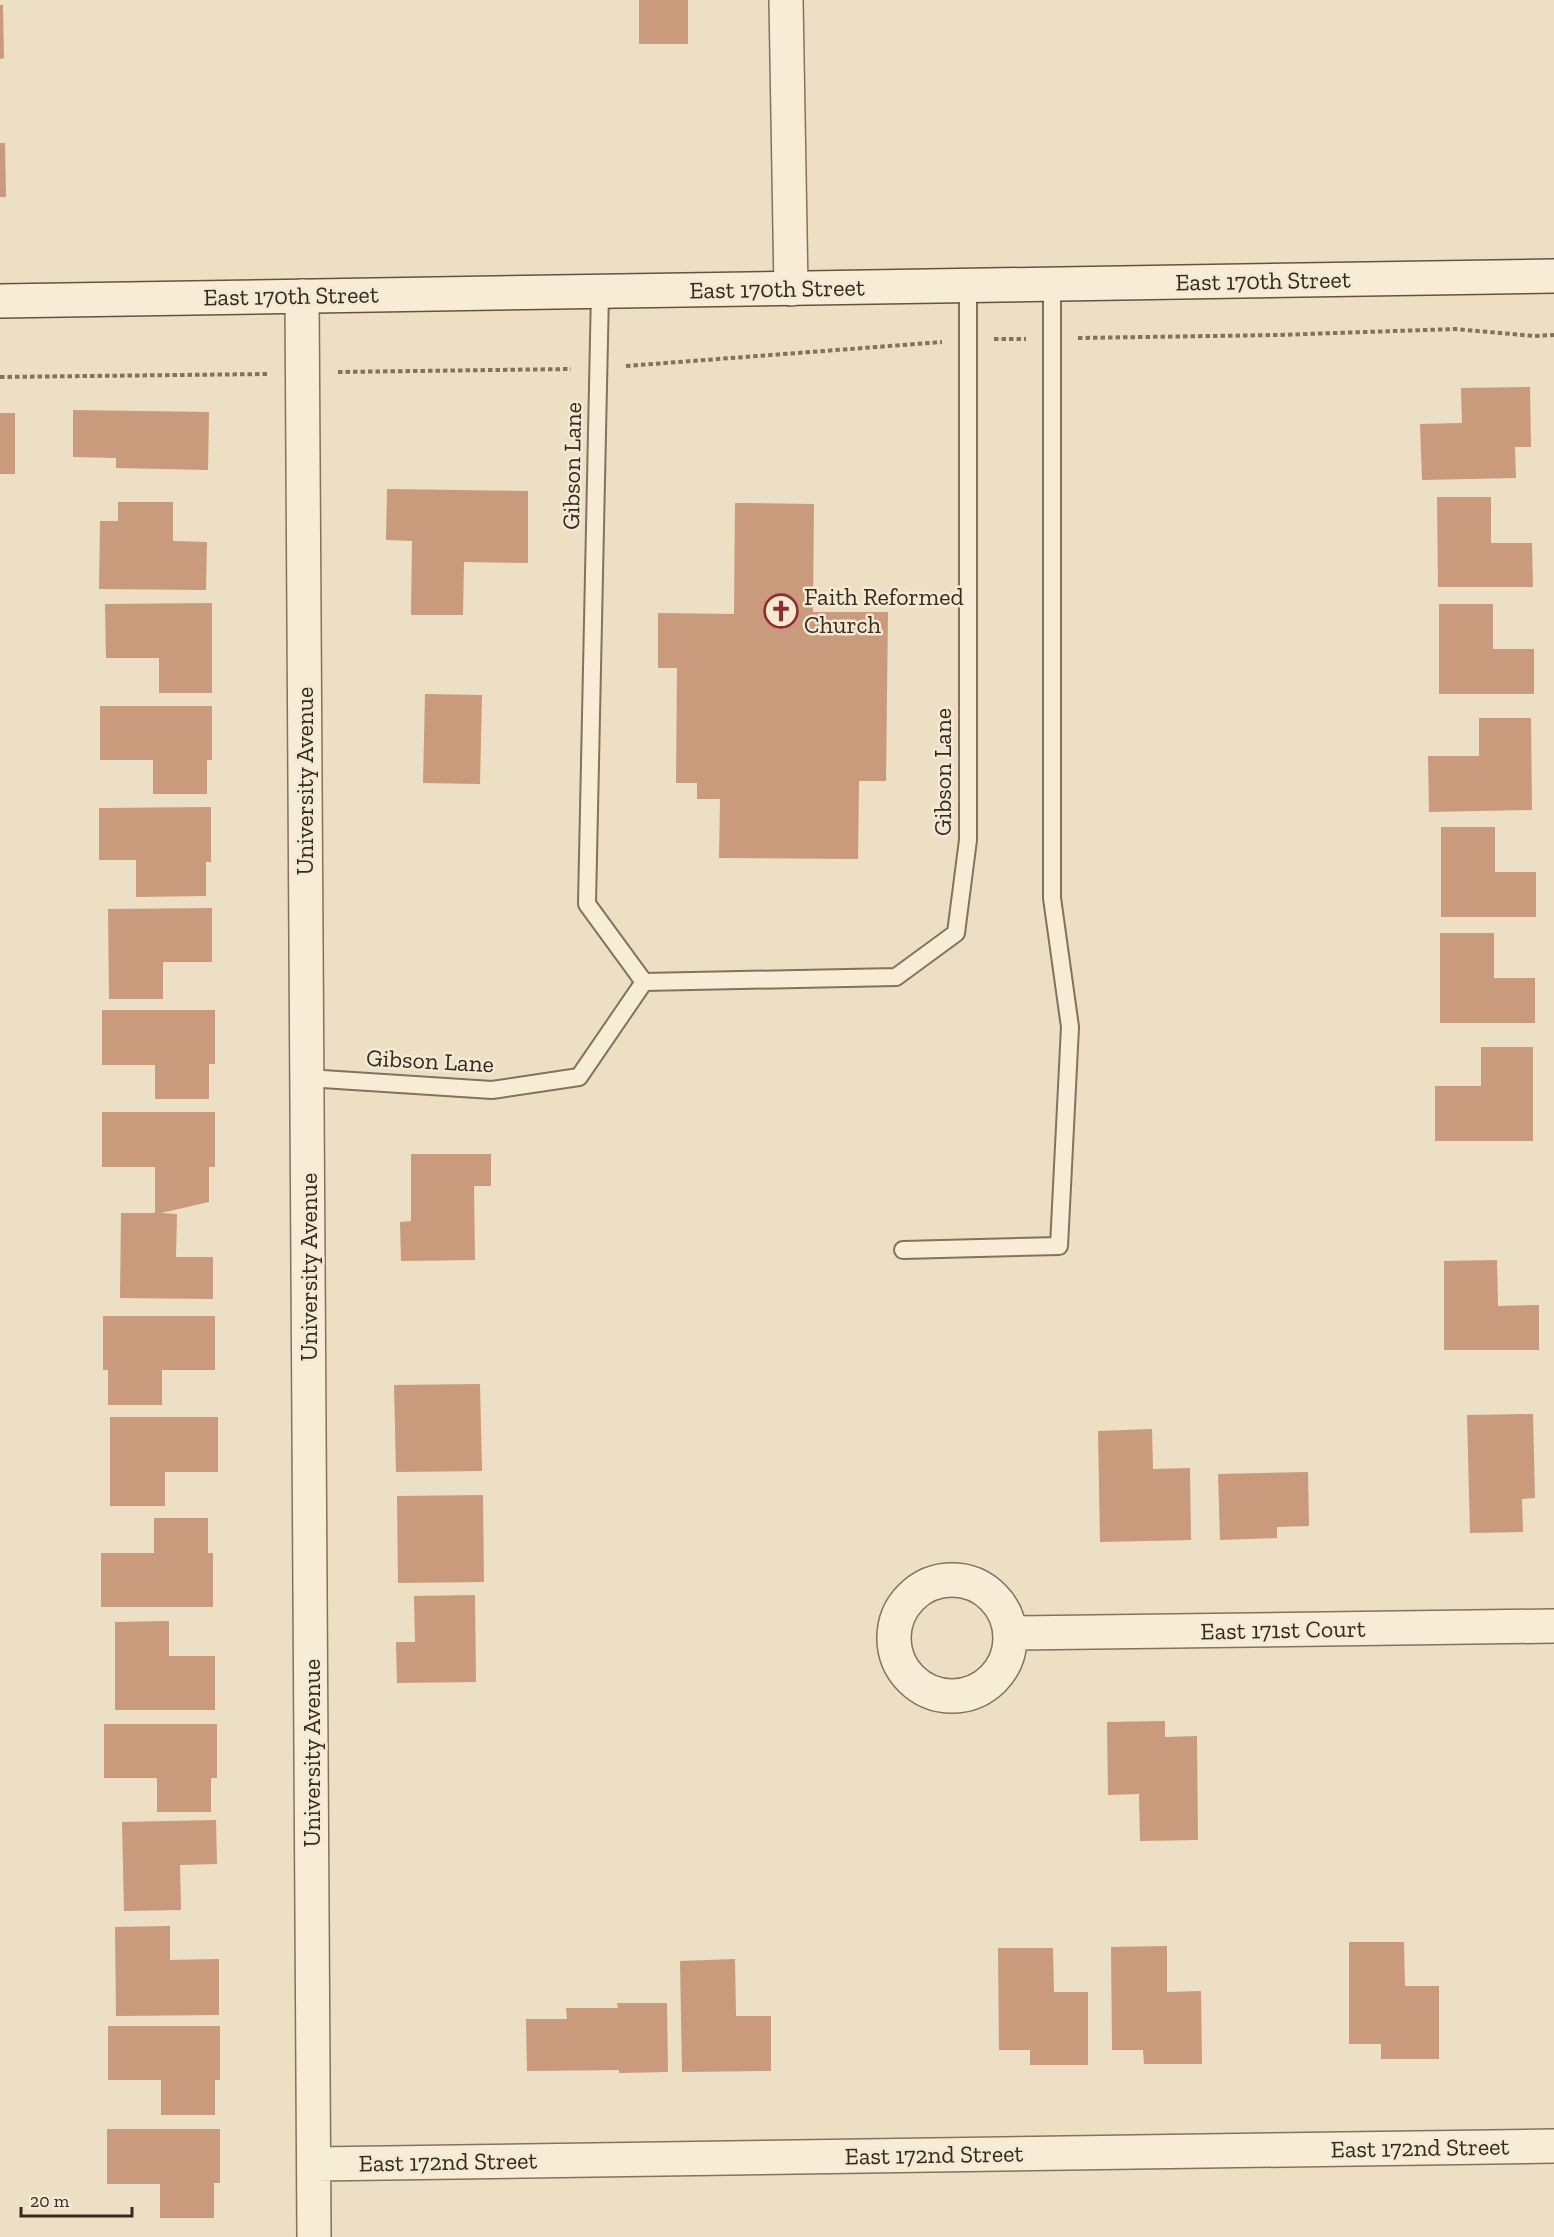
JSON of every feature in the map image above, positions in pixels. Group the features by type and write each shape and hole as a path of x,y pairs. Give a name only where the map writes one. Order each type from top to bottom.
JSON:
{"street":[{"path":"786,0 791,289"},
{"name":"East 170th Street","path":"0,301 1554,276"},
{"name":"University Avenue","path":"302,296 314,2237"},
{"name":"East 171st Court","path":"1011,1634 1554,1626"},
{"name":"East 172nd Street","path":"315,2164 1554,2146"}],"lane":[{"path":"903,1250 1059,1246 1070,1027 1052,897 1052,284"},
{"name":"Gibson Lane","path":"644,982 896,976 956,933 968,840 968,286"},
{"name":"Gibson Lane","path":"600,292 586,904 644,982"},
{"name":"Gibson Lane","path":"308,1078 492,1090 579,1077 644,982"}],"path":[{"path":"0,377 598,368 968,339 1277,335 1455,329 1533,336 1554,335"}],"building":[{"path":"639,0 688,0 688,44 639,44"},
{"path":"0,5 3,5 4,58 0,59"},
{"path":"0,143 5,143 6,197 0,197"},
{"path":"1530,387 1531,447 1515,447 1516,478 1422,480 1420,424 1462,423 1461,388"},
{"path":"73,410 209,412 208,470 116,468 116,458 73,457"},
{"path":"0,413 15,413 15,474 0,474"},
{"path":"387,489 528,491 528,563 464,562 463,615 411,615 412,541 386,540"},
{"path":"1437,497 1491,497 1491,543 1532,543 1533,587 1438,587"},
{"path":"118,502 173,502 173,541 207,542 206,590 99,589 100,521 118,521"},
{"path":"735,503 814,504 813,612 888,612 886,781 859,781 858,859 719,858 720,799 697,799 697,783 676,783 677,668 658,668 658,613 734,614"},
{"path":"212,603 212,693 159,693 159,658 106,658 105,604"},
{"path":"1439,604 1493,604 1493,649 1534,649 1534,694 1439,694"},
{"path":"425,694 482,695 480,784 423,783"},
{"path":"100,706 212,706 212,760 207,760 207,794 153,794 153,760 100,760"},
{"path":"1479,718 1531,718 1532,810 1429,812 1428,756 1479,756"},
{"path":"211,807 211,862 206,862 206,896 136,897 136,860 99,860 99,808"},
{"path":"1441,827 1495,827 1495,872 1536,872 1536,917 1441,917"},
{"path":"212,908 212,962 163,962 163,999 109,999 108,909"},
{"path":"1440,933 1494,933 1494,978 1535,978 1535,1023 1440,1023"},
{"path":"102,1010 215,1010 215,1064 209,1064 209,1099 155,1099 155,1065 102,1065"},
{"path":"1481,1047 1533,1047 1533,1141 1435,1141 1435,1086 1481,1086"},
{"path":"102,1112 215,1112 215,1167 209,1167 209,1202 161,1213 177,1214 176,1257 213,1257 213,1299 120,1298 121,1213 155,1213 155,1167 102,1167"},
{"path":"411,1154 491,1154 491,1186 474,1186 475,1260 401,1261 400,1222 411,1221"},
{"path":"1497,1260 1498,1306 1539,1305 1539,1350 1444,1350 1444,1261"},
{"path":"103,1316 215,1316 215,1370 162,1370 162,1405 108,1405 108,1370 103,1370"},
{"path":"480,1384 482,1471 396,1472 394,1385"},
{"path":"1533,1414 1535,1498 1522,1499 1523,1532 1470,1533 1467,1415"},
{"path":"110,1417 218,1417 218,1472 165,1472 165,1506 110,1506"},
{"path":"1152,1429 1153,1469 1190,1468 1191,1540 1100,1542 1098,1431"},
{"path":"1308,1472 1309,1526 1277,1527 1277,1538 1220,1540 1218,1474"},
{"path":"483,1495 484,1582 398,1583 397,1496"},
{"path":"154,1518 208,1518 208,1553 213,1553 213,1607 101,1607 101,1553 154,1553"},
{"path":"475,1595 476,1682 397,1683 396,1642 415,1642 414,1596"},
{"path":"169,1621 169,1656 215,1656 215,1710 115,1710 115,1622"},
{"path":"1165,1721 1165,1737 1197,1736 1198,1840 1140,1841 1139,1794 1108,1795 1107,1722"},
{"path":"104,1724 217,1724 217,1778 211,1778 211,1812 157,1812 157,1778 104,1778"},
{"path":"216,1820 217,1864 180,1865 181,1910 124,1911 122,1822"},
{"path":"170,1926 170,1960 219,1959 219,2015 116,2016 115,1927"},
{"path":"1349,1942 1404,1942 1405,1986 1439,1986 1439,2059 1381,2059 1381,2044 1349,2044"},
{"path":"1167,1946 1167,1992 1201,1991 1202,2064 1144,2064 1143,2050 1112,2050 1111,1947"},
{"path":"998,1948 1053,1948 1054,1992 1088,1992 1088,2065 1030,2065 1030,2050 999,2050"},
{"path":"735,1959 736,2016 771,2016 771,2071 682,2072 680,1961"},
{"path":"617,2003 667,2003 668,2072 527,2071 526,2019 567,2019 566,2008 618,2008"},
{"path":"108,2026 220,2026 220,2080 215,2080 215,2115 161,2115 161,2080 108,2080"},
{"path":"107,2129 220,2129 220,2183 214,2183 214,2218 160,2218 160,2184 107,2184"}],"place":[{"name":"Faith Reformed Church","path":"781,611"}]}
